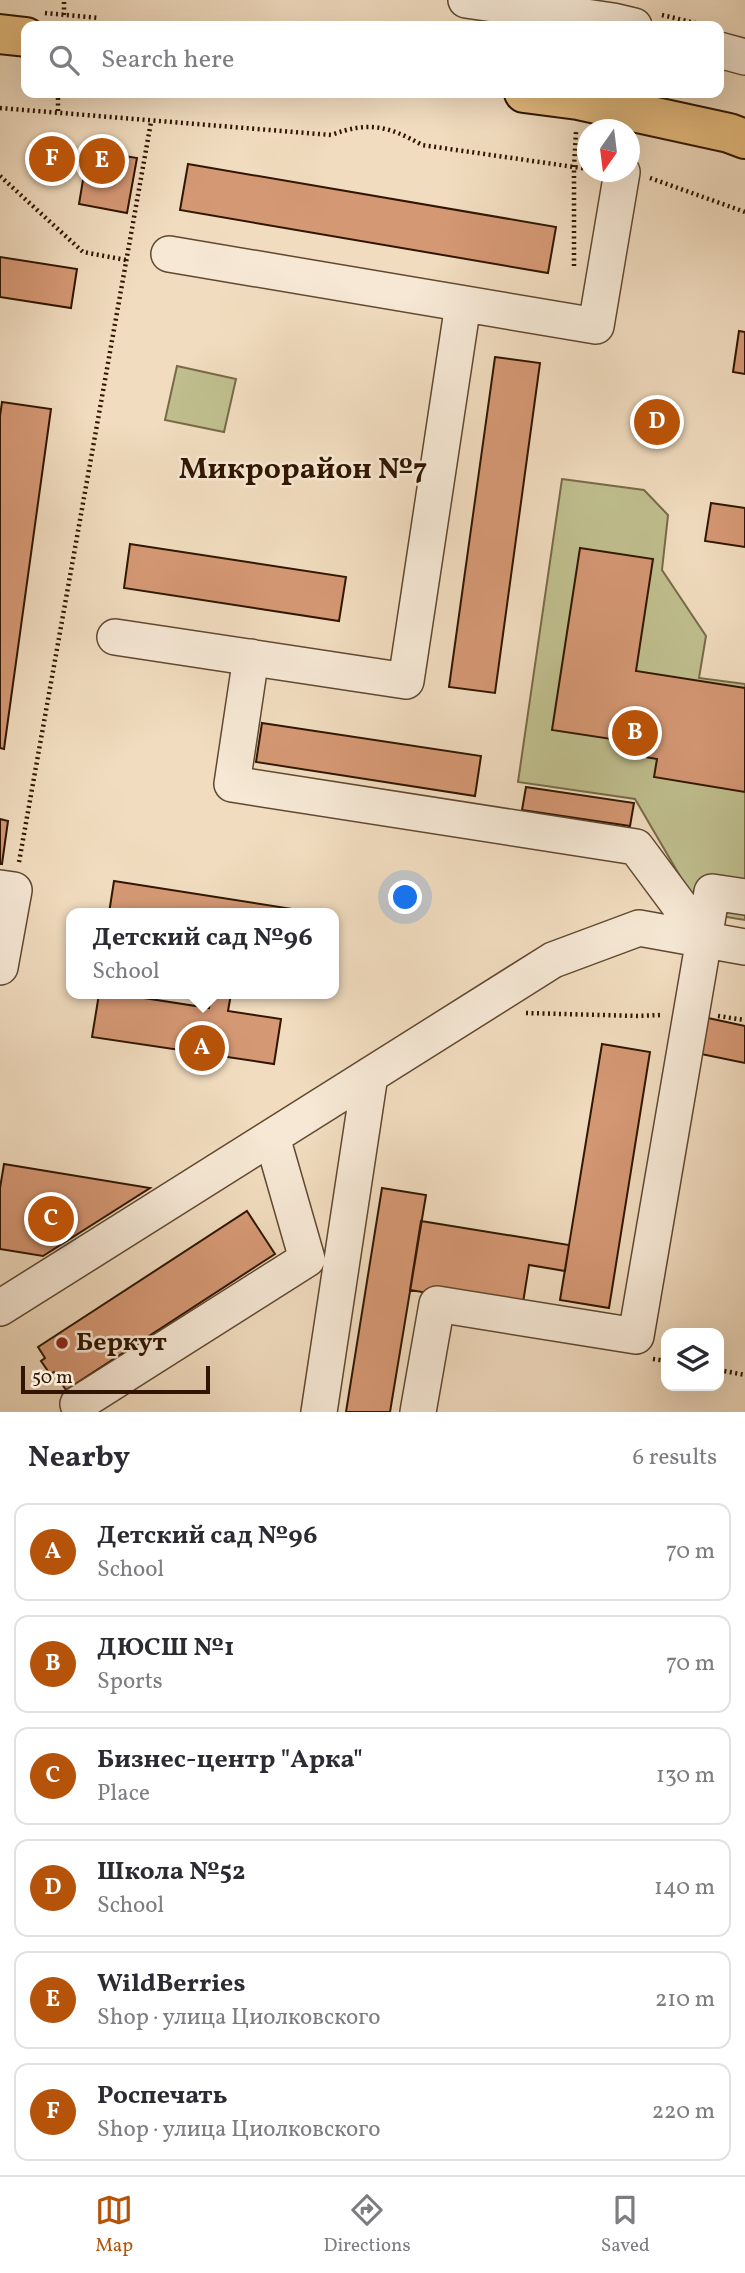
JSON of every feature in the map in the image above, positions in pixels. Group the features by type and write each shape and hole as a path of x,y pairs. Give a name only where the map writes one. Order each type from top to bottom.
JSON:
{"main road":[{"path":"0,34 21,36"},
{"path":"563,98 578,100 626,119"},
{"path":"640,122 729,133 745,139"}],"lane":[{"path":"466,0 621,16"},
{"path":"724,51 745,57"},
{"path":"169,254 596,327 620,182"},
{"path":"116,637 406,681 463,304"},
{"path":"251,657 232,784 636,847 705,940"},
{"path":"0,967 7,889"},
{"path":"418,1412 437,1304 636,1336 712,892 745,897"},
{"path":"0,1308 553,960 639,928 745,947"},
{"path":"319,1412 370,1075"},
{"path":"78,1404 307,1259 272,1137"}],"path":[{"path":"64,0 64,15 99,18"},
{"path":"58,98 58,111"},
{"path":"0,108 331,135 349,128 375,126 401,133 422,145 577,167"},
{"path":"7,889 151,122"},
{"path":"574,271 576,132"},
{"path":"640,175 745,212"},
{"path":"0,176 83,252 126,260"},
{"path":"724,1371 745,1375"}],"shaded area":[{"path":"177,366 236,379 224,432 165,420"},
{"path":"562,479 644,490 668,515 662,570 706,636 699,678 745,684 745,920 697,912 691,895 635,799 518,782"}],"building":[{"path":"88,150 137,158 127,213 79,204"},
{"path":"188,164 556,227 548,273 180,210"},
{"path":"0,257 77,269 71,308 0,297"},
{"path":"739,331 745,332 745,374 733,372"},
{"path":"495,357 540,363 495,693 449,687"},
{"path":"2,402 51,409 4,749 0,748"},
{"path":"711,503 745,508 745,547 705,541"},
{"path":"130,544 346,577 339,621 124,588"},
{"path":"580,548 653,559 636,671 745,688 745,792 654,777 657,759 623,753 625,741 552,730"},
{"path":"262,723 481,756 475,796 256,762"},
{"path":"526,787 634,803 630,826 522,810"},
{"path":"0,819 8,821 2,864 0,864"},
{"path":"114,881 286,908 110,908"},
{"path":"98,999 150,999 209,1008 210,999 230,999 228,1011 281,1019 274,1064 92,1037"},
{"path":"708,1018 745,1026 745,1063 701,1054"},
{"path":"602,1044 650,1052 609,1308 560,1300"},
{"path":"4,1164 150,1188 43,1256 0,1249 0,1188"},
{"path":"382,1188 426,1195 390,1412 346,1412"},
{"path":"247,1211 275,1254 66,1390 54,1372 50,1374 41,1361 45,1358 38,1347"},
{"path":"421,1221 569,1245 565,1271 529,1265 522,1309 410,1290"}],"place":[{"name":"Роспечать","path":"52,159"},
{"name":"WildBerries","path":"102,161"},
{"name":"Школа №52","path":"657,422"},
{"name":"ДЮСШ №1","path":"635,733"},
{"name":"Детский сад №96","path":"202,1048"},
{"name":"Бизнес-центр \"Арка\"","path":"51,1219"},
{"name":"Беркут","path":"62,1343"}],"district":[{"name":"Микрорайон №7","path":"303,470"}]}
